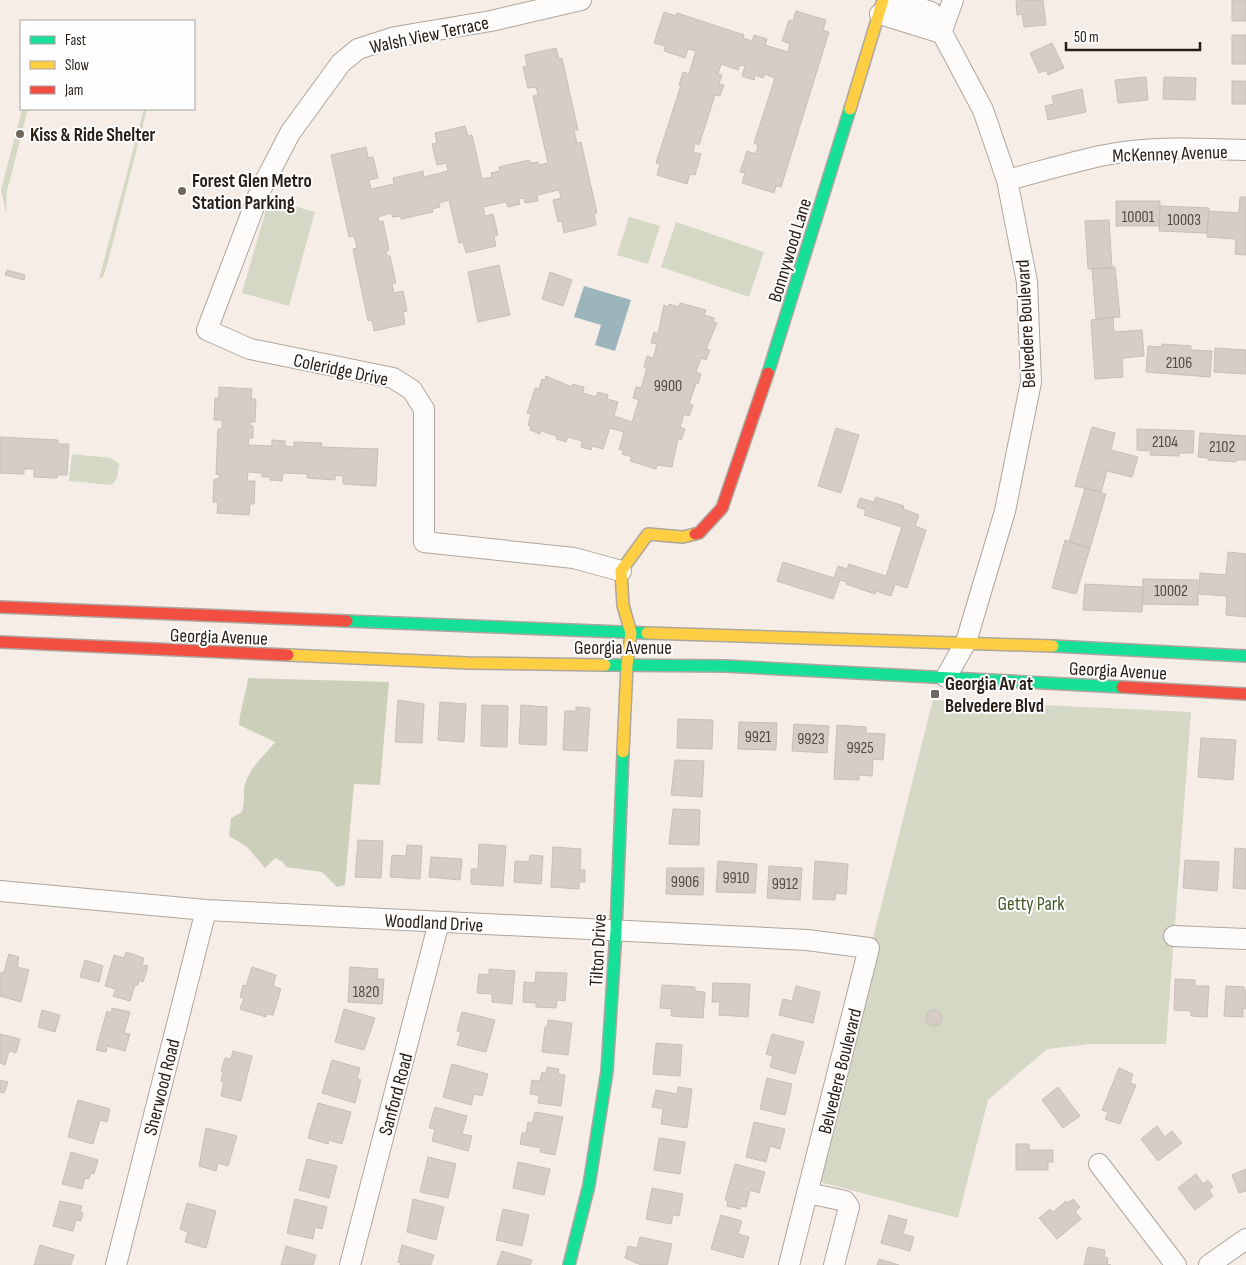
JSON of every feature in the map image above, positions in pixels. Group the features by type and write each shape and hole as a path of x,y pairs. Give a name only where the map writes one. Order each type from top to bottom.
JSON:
{"main road":[{"name":"Bonnywood Lane","path":"621,570 648,534 683,537 699,533 722,508 786,319 886,5"},
{"path":"621,570 623,605 631,633"},
{"name":"Georgia Avenue","path":"0,607 631,633 966,642 1246,656"},
{"name":"Tilton Drive","path":"569,1265 589,1185 607,1072 616,930 627,665 631,633"},
{"name":"Georgia Avenue","path":"0,642 450,663 724,666 1246,694"}],"street":[{"name":"Walsh View Terrace","path":"207,330 260,191 290,133 341,63 358,49 395,37 491,21 581,0"},
{"path":"886,5 941,33 953,0"},
{"name":"Belvedere Boulevard","path":"941,33 983,110 1007,180 1027,282 1032,382 1005,511 966,642 946,677"},
{"name":"McKenney Avenue","path":"1007,180 1102,156 1203,148 1246,150"},
{"name":"Coleridge Drive","path":"207,330 250,349 393,378 412,390 424,409 424,542 574,558 621,570"},
{"name":"Woodland Drive","path":"0,892 206,910 808,940 869,948"},
{"name":"Sherwood Road","path":"116,1265 206,910"},
{"name":"Sanford Road","path":"350,1265 439,922"},
{"path":"1174,936 1246,939"},
{"name":"Belvedere Boulevard","path":"789,1265 869,948"},
{"path":"1099,1164 1176,1265"},
{"path":"808,1193 844,1202 849,1207 834,1265"},
{"path":"1209,1265 1246,1239"}],"green space":[{"path":"22,110 28,110 7,191 6,213 1,190"},
{"path":"144,110 147,110 106,269 103,277 99,279"},
{"path":"269,199 315,212 289,306 242,293"},
{"path":"629,217 660,226 648,264 617,255"},
{"path":"676,222 764,252 749,297 661,267"},
{"path":"72,454 111,458 119,464 117,478 112,485 69,481"},
{"path":"248,678 389,682 380,785 354,784 345,885 337,887 322,872 286,867 283,862 275,858 265,868 247,847 229,836 231,818 242,812 244,787 247,778 275,742 239,725"},
{"name":"Getty Park","path":"933,700 1191,712 1166,1044 1090,1044 1047,1049 988,1100 958,1218 812,1180"}],"water":[{"path":"584,286 631,300 615,351 595,345 601,325 574,317"}],"building":[{"path":"1043,0 1046,25 1024,27 1022,14 1017,15 1016,1"},
{"path":"1232,0 1246,0 1246,21 1232,21"},
{"path":"796,11 826,20 823,30 829,32 781,187 776,186 774,193 742,183 745,173 740,172 747,151 756,154 758,145 754,143 775,78 765,74 763,78 755,75 754,80 742,76 745,66 740,65 738,70 721,64 718,74 722,75 719,84 724,85 720,96 715,95 699,145 695,143 693,152 701,154 695,175 690,174 687,184 657,175 660,164 656,163 681,85 679,85 683,72 689,74 696,51 688,49 685,58 664,51 665,46 654,43 664,12 676,16 677,13 744,35 743,38 752,41 754,35 767,39 765,45 788,52 790,44 782,41 789,20 793,21"},
{"path":"1232,35 1246,35 1246,64 1232,64"},
{"path":"1052,43 1064,68 1048,75 1046,70 1039,73 1030,53"},
{"path":"556,48 559,59 562,58 578,130 574,131 577,143 581,142 597,213 594,214 596,225 564,233 562,221 558,222 553,200 561,198 559,190 537,195 538,201 525,203 524,198 519,199 520,204 508,207 506,202 483,207 485,216 493,214 498,235 494,236 496,246 466,253 463,242 459,243 449,200 439,203 440,207 432,209 433,212 401,219 401,216 392,217 392,213 378,217 379,222 383,221 389,250 386,251 387,256 390,256 396,283 392,284 394,293 403,291 407,311 403,312 405,324 374,331 372,320 368,321 353,249 357,248 356,243 354,236 349,237 331,155 366,147 368,158 373,157 378,178 369,180 371,189 394,184 393,178 423,171 424,177 448,171 446,163 437,165 432,144 437,143 435,133 465,126 468,136 472,135 482,179 492,177 491,173 500,171 499,167 529,160 530,163 538,162 539,165 548,163 533,96 538,95 536,87 528,88 523,67 527,66 525,55"},
{"path":"1146,77 1148,100 1118,103 1115,80"},
{"path":"1164,77 1196,78 1195,100 1163,99"},
{"path":"1232,81 1246,81 1246,104 1232,104"},
{"path":"1082,89 1086,112 1048,120 1045,106 1054,104 1052,96"},
{"path":"1240,197 1246,197 1246,255 1235,254 1236,239 1207,237 1209,211 1239,213"},
{"path":"1116,201 1160,201 1159,226 1116,226"},
{"path":"1160,206 1209,208 1207,233 1159,231"},
{"path":"1109,220 1112,268 1088,269 1085,221"},
{"path":"499,265 510,315 478,322 468,272"},
{"path":"1115,267 1120,317 1096,319 1092,269"},
{"path":"7,270 25,275 24,280 5,275"},
{"path":"550,272 572,280 563,306 542,299"},
{"path":"680,303 706,310 704,315 714,318 713,322 717,323 706,349 710,350 706,360 701,358 696,372 701,374 689,404 693,405 689,416 684,414 680,427 685,429 681,440 678,439 672,467 657,465 656,469 630,461 632,457 622,454 623,450 619,449 624,432 610,428 603,449 592,446 591,450 581,447 582,441 568,437 566,442 556,439 557,436 541,431 540,434 530,430 531,426 528,425 531,414 527,413 535,388 539,389 542,379 545,380 546,376 572,387 572,384 584,387 583,393 596,397 598,392 608,395 607,399 618,402 614,416 632,422 639,400 633,398 636,387 641,388 647,368 644,367 647,356 653,358 657,344 651,343 654,332 658,334 664,305 668,307 669,304 679,307"},
{"path":"1113,317 1114,332 1142,330 1144,356 1122,358 1123,377 1095,379 1091,320"},
{"path":"1162,344 1191,346 1191,350 1212,351 1210,377 1146,372 1148,346 1161,347"},
{"path":"1215,348 1246,350 1246,374 1214,372"},
{"path":"219,387 252,389 251,399 256,399 255,422 250,422 250,426 253,426 253,438 249,438 248,445 272,446 272,440 285,441 285,446 294,447 294,442 322,443 321,447 378,449 376,486 343,484 343,476 335,475 335,480 307,478 307,474 283,473 282,481 270,480 270,477 262,477 262,473 248,472 247,481 255,481 254,504 250,504 249,515 217,513 218,502 213,502 214,480 219,478 220,475 216,474 218,429 222,429 222,420 214,420 215,398 219,398"},
{"path":"1092,427 1115,433 1111,450 1138,457 1132,477 1107,471 1101,492 1075,486"},
{"path":"836,428 859,435 841,493 818,486"},
{"path":"1137,429 1194,431 1193,453 1179,453 1179,456 1150,455 1151,451 1137,450"},
{"path":"1200,433 1246,436 1246,460 1236,460 1236,462 1208,460 1208,458 1198,457"},
{"path":"0,437 58,440 58,444 69,444 67,475 58,475 57,478 34,477 34,469 24,469 24,474 0,473"},
{"path":"1085,488 1106,494 1090,548 1069,542"},
{"path":"876,497 904,506 903,509 919,515 915,526 926,530 907,588 895,584 891,596 876,591 875,594 840,580 833,599 777,581 783,562 834,578 838,566 847,569 849,564 886,576 902,527 864,515 866,510 857,507 860,498 874,502"},
{"path":"1065,540 1090,548 1076,594 1052,588"},
{"path":"1228,552 1246,554 1246,617 1226,615 1227,596 1199,594 1200,573 1226,575"},
{"path":"1143,579 1198,580 1198,605 1142,604"},
{"path":"1085,584 1143,587 1142,612 1083,610"},
{"path":"398,700 424,704 422,743 395,742"},
{"path":"440,702 466,704 464,742 438,740"},
{"path":"482,705 508,706 507,747 481,746"},
{"path":"521,705 547,707 546,745 519,744"},
{"path":"576,707 590,708 587,751 563,750 565,711 576,711"},
{"path":"678,719 713,720 712,749 677,748"},
{"path":"739,722 777,723 776,750 738,749"},
{"path":"794,724 829,726 827,753 792,751"},
{"path":"837,725 866,727 866,733 885,734 883,760 873,759 872,776 859,775 859,780 834,779"},
{"path":"1201,738 1236,740 1233,780 1198,777"},
{"path":"675,760 704,761 702,797 671,795"},
{"path":"673,809 700,810 699,845 669,844"},
{"path":"358,840 383,841 381,878 355,877"},
{"path":"479,844 506,846 503,886 471,884 471,869 478,869"},
{"path":"407,845 422,846 420,879 390,877 392,855 406,856"},
{"path":"553,847 581,849 580,870 585,870 585,882 579,882 579,889 551,887"},
{"path":"1235,848 1246,849 1246,889 1233,888"},
{"path":"530,855 543,856 541,884 514,882 515,861 529,862"},
{"path":"431,857 462,859 460,880 429,877"},
{"path":"1185,860 1219,862 1217,891 1183,888"},
{"path":"718,861 757,864 755,893 716,892"},
{"path":"815,861 848,864 846,894 836,893 835,900 813,899"},
{"path":"769,866 802,868 800,900 767,898"},
{"path":"667,868 704,868 703,895 666,894"},
{"path":"126,952 144,958 142,965 148,966 143,982 139,980 138,985 135,985 130,1001 113,996 116,989 105,986 114,955 124,958"},
{"path":"9,954 19,957 17,967 29,970 21,1002 0,996 0,973 4,972"},
{"path":"85,960 103,966 99,982 80,977"},
{"path":"252,967 276,975 273,986 281,989 273,1015 266,1014 266,1017 240,1009 244,998 240,997 243,985 246,986"},
{"path":"350,967 378,969 377,979 384,979 382,1004 348,1002"},
{"path":"489,969 515,971 512,1004 492,1002 492,994 477,993 479,974 489,975"},
{"path":"536,972 567,973 565,1001 557,1000 556,1008 536,1007 536,1003 523,1002 524,982 535,983"},
{"path":"1175,979 1195,980 1195,986 1209,986 1207,1017 1191,1016 1191,1011 1174,1010"},
{"path":"713,983 750,984 748,1017 719,1015 720,1002 712,1002"},
{"path":"662,985 695,987 695,991 705,992 703,1018 671,1016 672,1009 660,1008"},
{"path":"796,986 820,992 813,1023 779,1015 783,999 792,1001"},
{"path":"1226,986 1244,987 1244,990 1246,990 1246,1009 1243,1008 1243,1017 1224,1016"},
{"path":"112,1008 130,1012 124,1033 130,1034 125,1051 107,1046 106,1052 96,1050 107,1011 111,1013"},
{"path":"344,1009 375,1018 364,1050 335,1042"},
{"path":"42,1010 60,1015 55,1032 38,1027"},
{"path":"934,1010 942,1018 934,1026 926,1018"},
{"path":"462,1012 495,1020 486,1052 457,1045 461,1032 457,1031"},
{"path":"548,1020 572,1023 568,1055 542,1052 545,1027 547,1028"},
{"path":"0,1034 20,1039 16,1053 9,1051 5,1065 0,1063"},
{"path":"772,1034 804,1042 795,1074 770,1067 773,1056 766,1054"},
{"path":"656,1043 682,1045 680,1076 653,1074"},
{"path":"233,1051 252,1056 241,1101 221,1096 224,1082 221,1081 223,1072 221,1071 225,1058 231,1059"},
{"path":"332,1060 360,1068 357,1078 361,1080 355,1103 322,1093"},
{"path":"452,1064 488,1074 482,1096 474,1094 471,1105 443,1097"},
{"path":"547,1067 559,1069 558,1074 565,1075 561,1106 538,1103 539,1095 530,1094 532,1080 540,1081 542,1072 546,1073"},
{"path":"1119,1068 1133,1074 1130,1083 1136,1085 1120,1124 1105,1119 1108,1112 1102,1110"},
{"path":"767,1078 792,1084 785,1115 760,1109"},
{"path":"0,1080 8,1082 4,1093 0,1092"},
{"path":"678,1087 692,1089 687,1128 661,1124 663,1109 652,1107 656,1090 677,1094"},
{"path":"1058,1087 1080,1116 1063,1128 1042,1100"},
{"path":"78,1100 110,1109 107,1122 100,1120 93,1144 68,1137"},
{"path":"318,1103 351,1112 342,1144 329,1140 328,1144 308,1138"},
{"path":"435,1107 467,1116 462,1134 472,1136 468,1151 432,1141 435,1129 429,1128"},
{"path":"535,1112 563,1117 555,1155 540,1152 541,1148 520,1144 522,1133 526,1133 528,1122 532,1123"},
{"path":"754,1122 785,1129 780,1149 770,1146 766,1162 746,1157"},
{"path":"1157,1126 1165,1137 1172,1131 1182,1143 1158,1161 1141,1139"},
{"path":"206,1128 237,1136 228,1166 218,1163 216,1171 199,1166"},
{"path":"659,1138 685,1142 680,1174 654,1170"},
{"path":"1016,1144 1029,1144 1029,1150 1053,1150 1053,1162 1048,1162 1048,1170 1016,1170"},
{"path":"71,1152 98,1160 94,1174 91,1173 89,1179 85,1178 82,1189 62,1184"},
{"path":"428,1157 456,1164 448,1198 420,1192"},
{"path":"307,1159 337,1166 329,1198 299,1190"},
{"path":"518,1162 550,1169 544,1195 513,1188"},
{"path":"735,1164 765,1172 759,1193 750,1190 746,1207 741,1206 740,1209 727,1206 728,1201 725,1200"},
{"path":"1246,1169 1246,1191 1239,1193 1232,1175"},
{"path":"1196,1174 1203,1184 1208,1180 1213,1187 1209,1190 1213,1196 1195,1210 1178,1188"},
{"path":"652,1188 683,1194 679,1216 673,1215 671,1224 646,1219"},
{"path":"295,1199 327,1207 322,1229 315,1227 313,1239 287,1233"},
{"path":"413,1199 444,1207 436,1240 407,1232"},
{"path":"1073,1199 1080,1207 1075,1211 1081,1219 1057,1239 1039,1218 1050,1209 1053,1212 1066,1201 1068,1203"},
{"path":"60,1201 82,1206 80,1212 83,1213 81,1221 76,1220 73,1231 53,1226"},
{"path":"187,1203 216,1211 206,1248 185,1242 188,1232 180,1229"},
{"path":"503,1209 529,1215 522,1246 496,1240"},
{"path":"721,1215 742,1221 738,1234 749,1237 743,1258 711,1249"},
{"path":"889,1215 907,1220 903,1234 914,1237 910,1251 881,1243"},
{"path":"640,1237 672,1244 667,1265 641,1265 625,1258 628,1246 637,1248"},
{"path":"40,1245 74,1255 71,1265 34,1265"},
{"path":"402,1245 434,1255 431,1265 400,1265 401,1263 398,1262"},
{"path":"286,1246 316,1255 313,1265 281,1265"},
{"path":"1088,1247 1105,1250 1104,1257 1108,1258 1107,1264 1111,1265 1084,1265"},
{"path":"502,1251 532,1260 530,1265 497,1265"},
{"path":"879,1259 899,1265 877,1265"}],"traffic: fast":[{"path":"768,373 850,109"},
{"path":"347,621 647,633"},
{"path":"1053,646 1246,656"},
{"path":"605,665 724,666 1122,687"},
{"path":"569,1265 589,1185 607,1071 616,930 623,752"}],"traffic: slow":[{"path":"850,109 883,0"},
{"path":"623,752 627,665 631,633 623,605 621,571 648,534 683,537 695,534"},
{"path":"647,633 1053,646"},
{"path":"288,655 468,663 605,665"}],"traffic: jam":[{"path":"695,534 699,533 722,508 768,373"},
{"path":"0,607 347,621"},
{"path":"0,642 288,655"},
{"path":"1122,687 1246,694"}],"place":[{"name":"Kiss & Ride Shelter","path":"20,134"},
{"name":"Forest Glen Metro Station Parking","path":"182,191"},
{"name":"Georgia Av at Belvedere Blvd","path":"935,694"}]}
